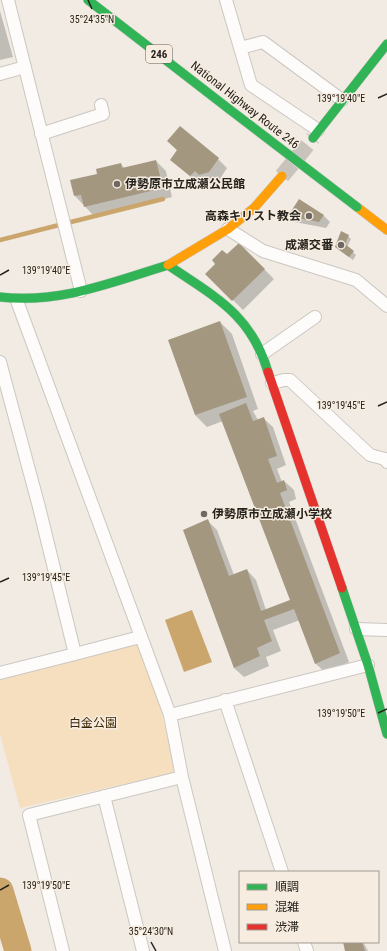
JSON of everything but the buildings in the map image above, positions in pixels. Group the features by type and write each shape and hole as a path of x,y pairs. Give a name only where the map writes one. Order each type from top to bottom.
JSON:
{"main road":[{"name":"National Highway Route 246","path":"88,0 387,230"},
{"path":"315,134 387,44"},
{"path":"0,297 17,300 50,298 81,291 168,265 228,229 254,208 282,176"},
{"path":"168,265 240,320 255,338 262,354 356,629 368,665 387,734"}],"street":[{"path":"8,0 81,291"},
{"path":"226,0 251,85 315,134"},
{"path":"240,48 263,42 342,100"},
{"path":"0,74 25,67"},
{"path":"41,134 103,114"},
{"path":"228,229 263,251 356,280 387,306"},
{"path":"17,300 170,715 182,776 225,951"},
{"path":"262,354 313,323"},
{"path":"0,363 39,507 76,654"},
{"path":"272,383 290,380 370,455 385,459 387,462"},
{"path":"356,629 387,630"},
{"path":"0,673 140,637"},
{"path":"170,715 368,665"},
{"path":"225,700 282,871"},
{"path":"63,951 29,815 182,776"},
{"path":"104,796 144,951"}],"green space":[{"name":"白金公園","path":"136,642 160,707 176,772 20,808 0,734 0,680"}],"shaded area":[{"path":"192,610 212,662 184,672 165,620"}],"waterway":[{"path":"71,222 163,199"},
{"path":"0,240 59,225"},
{"path":"0,891 18,951"}],"tunnel":[{"path":"282,176 313,138"}],"traffic: fast":[{"path":"88,0 229,109"},
{"path":"313,138 387,44"},
{"path":"229,109 357,207"},
{"path":"0,297 22,298 65,294 86,290 168,265 216,298 241,321 252,335 261,352 268,372"},
{"path":"342,588 368,665 387,734"}],"traffic: slow":[{"path":"168,265 228,229 254,208 282,176"},
{"path":"357,207 387,230"}],"traffic: jam":[{"path":"268,372 342,588"}],"place":[{"name":"伊勢原市立成瀬公民館","path":"117,184"},
{"name":"高森キリスト教会","path":"309,216"},
{"name":"成瀬交番","path":"341,245"},
{"name":"伊勢原市立成瀬小学校","path":"204,514"}]}
